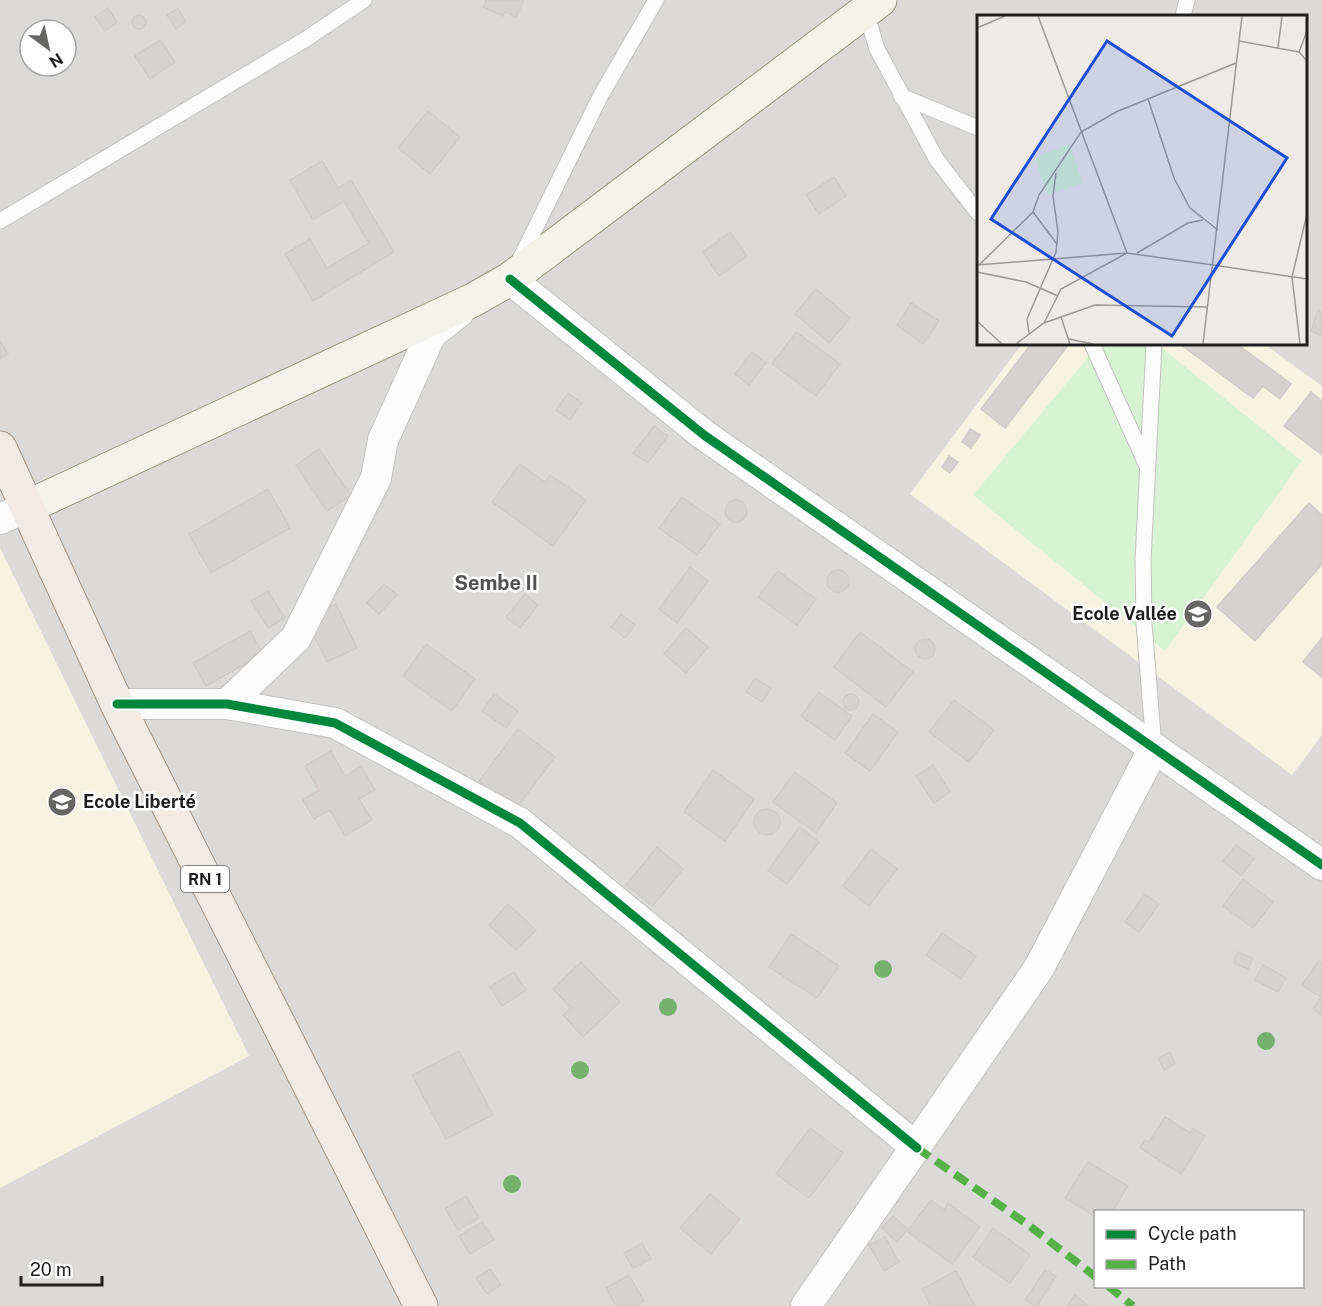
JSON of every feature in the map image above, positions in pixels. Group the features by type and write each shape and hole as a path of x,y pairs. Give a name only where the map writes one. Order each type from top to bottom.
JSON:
{"main road":[{"path":"14,513 473,300 510,279 870,4"},
{"name":"RN 1","path":"0,448 14,513 117,704 421,1306"}],"street":[{"path":"510,279 704,435 1322,865"},
{"path":"227,704 296,638 376,478 383,440 430,334 473,300"},
{"path":"117,704 227,704 335,723 520,824 917,1148"},
{"path":"806,1306 1039,968 1155,748"}],"lane":[{"path":"0,221 306,39 364,0"},
{"path":"510,279 602,95 656,0"},
{"path":"1183,15 1187,0"},
{"path":"870,4 878,49 901,96 937,160 977,212"},
{"path":"901,96 977,128"},
{"path":"1092,345 1148,468"},
{"path":"1154,345 1143,560 1144,623 1155,748"}],"shaded area":[{"path":"0,0 1322,0 1322,1306 0,1306"},
{"name":"Ecole Vallée","path":"1021,345 1265,345 1322,386 1322,735 1292,775 910,494"},
{"name":"Ecole Liberté","path":"0,548 249,1056 0,1188"}],"green space":[{"path":"1098,345 1158,345 1302,461 1165,651 973,495"}],"building":[{"path":"486,0 524,0 516,17 505,12 503,16 483,7"},
{"path":"108,8 117,22 105,31 95,17"},
{"path":"178,8 186,22 176,29 167,15"},
{"path":"139,15 144,17 146,22 144,27 139,29 134,27 132,22 134,17"},
{"path":"160,40 175,62 150,79 135,56"},
{"path":"428,111 460,137 430,174 398,148"},
{"path":"322,161 338,188 351,180 394,252 313,301 285,254 310,239 327,268 369,243 344,201 313,220 290,180"},
{"path":"834,177 846,196 819,214 806,195"},
{"path":"730,232 747,256 719,276 703,252"},
{"path":"816,289 850,318 829,343 795,314"},
{"path":"911,303 939,321 923,344 897,325"},
{"path":"1318,310 1322,312 1322,336 1311,331"},
{"path":"796,332 840,364 816,396 772,364"},
{"path":"0,341 8,354 0,359"},
{"path":"1030,345 1068,345 1005,428 981,409"},
{"path":"1181,345 1238,345 1291,384 1280,399 1263,386 1253,398"},
{"path":"752,352 766,363 749,385 735,374"},
{"path":"1311,392 1322,401 1322,455 1284,426"},
{"path":"568,393 582,403 570,420 556,410"},
{"path":"654,426 668,436 648,463 633,453"},
{"path":"970,429 980,435 971,448 962,442"},
{"path":"319,449 351,495 327,511 296,465"},
{"path":"949,456 958,462 950,473 942,467"},
{"path":"520,464 545,482 550,475 586,500 553,546 492,502"},
{"path":"268,489 290,528 211,573 189,534"},
{"path":"682,497 720,524 697,555 659,528"},
{"path":"736,500 744,503 747,511 744,519 736,522 728,519 725,511 728,503"},
{"path":"1309,503 1322,515 1322,564 1255,641 1217,607"},
{"path":"690,567 708,581 677,623 659,609"},
{"path":"838,570 846,573 849,581 846,589 838,592 830,589 827,581 830,573"},
{"path":"778,571 816,599 797,625 758,597"},
{"path":"384,584 397,595 379,614 367,603"},
{"path":"268,591 285,618 268,628 251,601"},
{"path":"525,594 538,605 520,628 506,617"},
{"path":"336,604 357,648 327,662 306,618"},
{"path":"621,614 635,625 625,638 611,627"},
{"path":"686,628 708,647 686,673 664,654"},
{"path":"250,631 263,654 206,686 193,663"},
{"path":"860,632 913,672 886,707 834,667"},
{"path":"1322,638 1322,677 1303,662"},
{"path":"925,639 932,642 935,649 932,656 925,659 918,656 915,649 918,642"},
{"path":"426,644 475,679 452,711 403,676"},
{"path":"755,678 771,688 762,702 746,692"},
{"path":"819,692 852,716 835,740 801,716"},
{"path":"494,694 518,711 506,728 482,711"},
{"path":"851,694 857,696 859,702 857,708 851,710 845,708 843,702 845,696"},
{"path":"954,700 994,730 969,762 929,732"},
{"path":"873,714 898,732 870,771 845,753"},
{"path":"518,729 555,757 516,809 479,781"},
{"path":"331,751 345,776 361,766 375,790 359,799 372,820 345,836 330,810 314,819 303,800 319,790 305,766"},
{"path":"933,765 950,792 934,803 916,776"},
{"path":"713,770 754,799 725,841 684,812"},
{"path":"795,772 837,803 816,833 773,802"},
{"path":"767,809 776,813 780,822 776,831 767,835 758,831 754,822 758,813"},
{"path":"799,827 819,842 787,884 768,871"},
{"path":"1236,845 1254,859 1241,876 1223,861"},
{"path":"657,847 683,869 653,906 626,885"},
{"path":"871,849 897,869 869,906 843,886"},
{"path":"1243,879 1273,902 1253,928 1223,906"},
{"path":"1145,894 1159,904 1139,932 1125,922"},
{"path":"508,904 536,930 516,950 489,925"},
{"path":"942,933 976,956 961,979 926,955"},
{"path":"791,934 839,966 817,998 769,967"},
{"path":"1237,952 1253,958 1248,969 1233,963"},
{"path":"1319,961 1322,963 1322,1015 1313,1009 1321,997 1302,985"},
{"path":"581,962 620,1002 583,1037 563,1015 571,1008 553,989"},
{"path":"1263,965 1286,978 1278,992 1255,980"},
{"path":"514,972 526,990 502,1006 490,987"},
{"path":"459,1051 493,1115 446,1139 412,1075"},
{"path":"1170,1052 1175,1064 1164,1070 1158,1058"},
{"path":"1165,1117 1190,1133 1193,1128 1205,1136 1181,1174 1140,1148 1145,1140 1149,1142"},
{"path":"810,1128 843,1153 809,1198 776,1174"},
{"path":"1088,1162 1128,1186 1113,1210 1094,1210 1094,1216 1065,1198"},
{"path":"710,1194 740,1219 711,1254 680,1228"},
{"path":"466,1196 479,1218 458,1230 445,1209"},
{"path":"931,1200 944,1210 948,1203 980,1227 952,1264 907,1231"},
{"path":"893,1216 908,1229 897,1242 882,1228"},
{"path":"482,1222 494,1240 470,1254 459,1236"},
{"path":"993,1228 1030,1255 1010,1283 973,1257"},
{"path":"885,1237 899,1262 884,1271 869,1245"},
{"path":"642,1243 651,1259 633,1268 624,1253"},
{"path":"490,1269 501,1285 487,1294 476,1278"},
{"path":"1045,1270 1056,1276 1037,1306 1034,1306 1025,1300"},
{"path":"956,1271 975,1306 931,1306 922,1289"},
{"path":"629,1275 644,1301 636,1306 616,1306 606,1288"},
{"path":"1075,1295 1089,1306 1067,1306"}],"marked path":[{"path":"917,1148 1027,1224 1094,1275"},
{"path":"1110,1288 1133,1306"}],"cycle path":[{"path":"510,279 704,435 1322,865"},
{"path":"117,704 227,704 335,723 520,823 917,1148"}],"place":[{"name":"Ecole Vallée","path":"1198,614"},
{"name":"Ecole Liberté","path":"62,802"}],"district":[{"name":"Sembe II","path":"496,583"}]}
